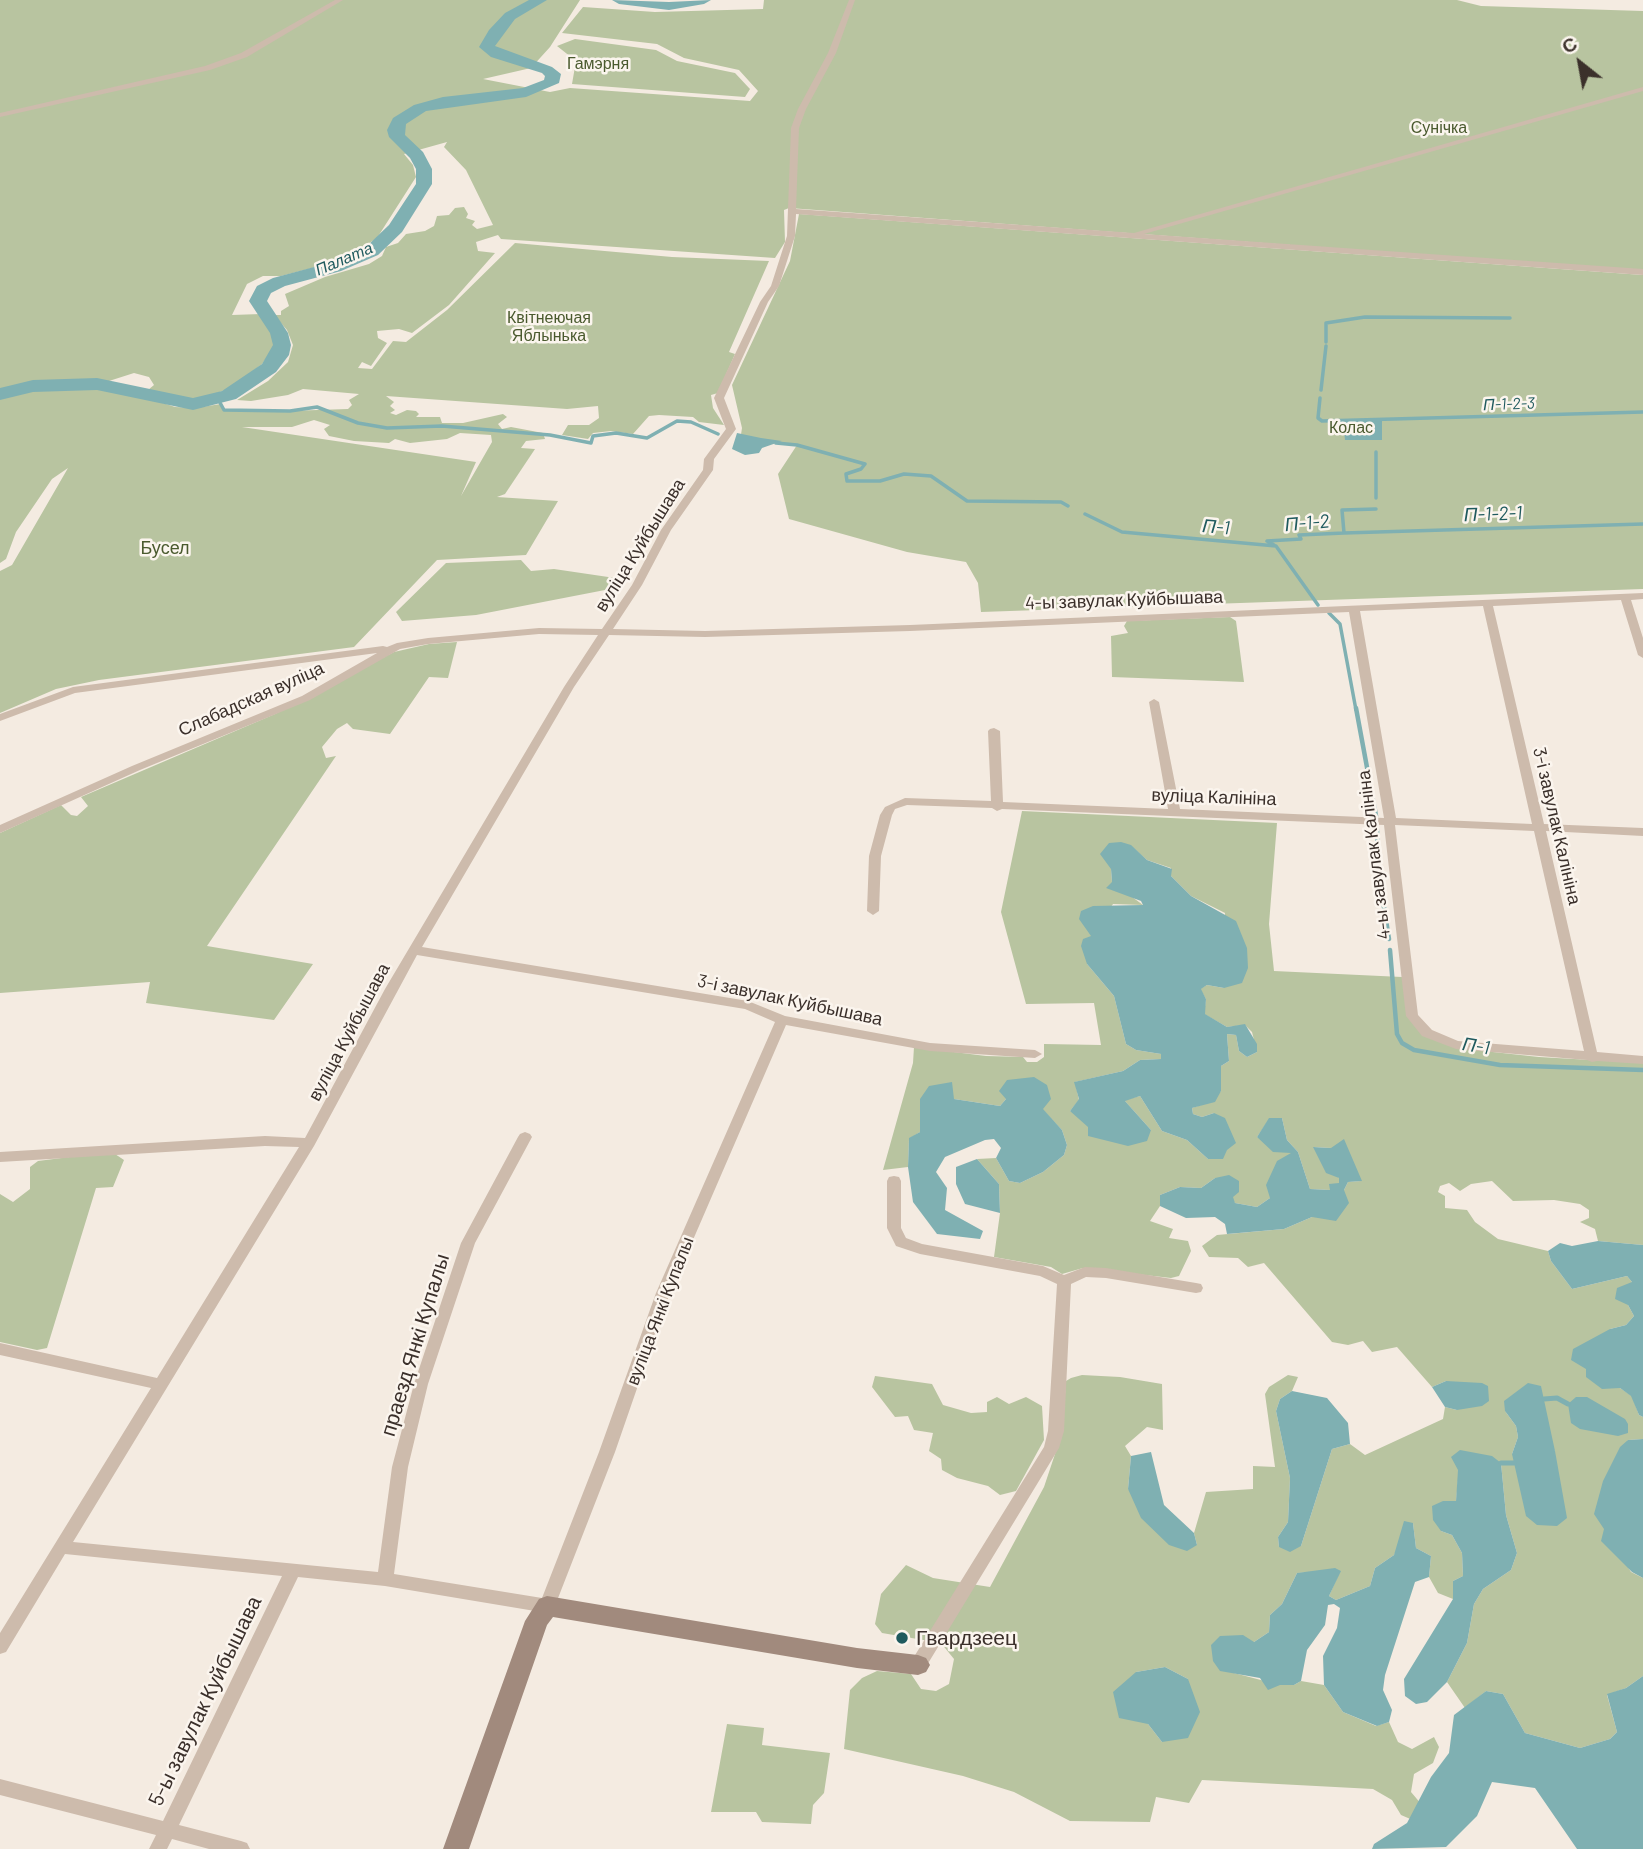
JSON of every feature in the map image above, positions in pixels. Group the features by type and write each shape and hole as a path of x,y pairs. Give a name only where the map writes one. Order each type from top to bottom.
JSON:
{"street":[{"path":"0,115 207,68 244,55 340,0"},
{"path":"852,0 832,53 802,109 795,128 792,166 794,211 1643,272"},
{"path":"1128,236 1252,203 1643,89"},
{"name":"вуліца Куйбышава","path":"0,1647 309,1143 414,950 569,687 638,585 666,530 708,470 709,459 727,435 730,423 721,409 719,398 764,302 775,286 791,236 794,211"},
{"path":"1625,596 1643,655"},
{"name":"4-ы завулак Куйбышава","path":"606,633 705,634 910,628 1643,596"},
{"name":"3-і завулак Калініна","path":"1487,603 1592,1058"},
{"name":"4-ы завулак Калініна","path":"1354,608 1390,822 1412,1016 1427,1033 1456,1045 1592,1058"},
{"name":"Слабадская вуліца","path":"0,829 136,768 306,698 397,646 501,633 606,633"},
{"path":"0,718 73,690 397,646"},
{"path":"1154,702 1175,813"},
{"path":"994,731 996,807"},
{"name":"вуліца Калініна","path":"873,911 875,856 886,815 891,807 914,801 996,807 1643,832"},
{"name":"3-і завулак Куйбышава","path":"414,950 748,1005 782,1020 930,1047 1035,1054"},
{"name":"вуліца Янкі Купалы","path":"456,1849 537,1621 547,1606 663,1293 782,1020"},
{"path":"1592,1058 1643,1060"},
{"name":"праезд Янкі Купалы","path":"385,1579 400,1468 421,1384 468,1243 525,1137"},
{"path":"0,1157 265,1141 309,1143"},
{"path":"894,1181 894,1228 901,1242 920,1249 1043,1271 1064,1281 1085,1272 1106,1273 1180,1283 1196,1288"},
{"path":"60,1547 292,1572 385,1579 857,1658 918,1665 1051,1448 1056,1431 1064,1281"},
{"path":"0,1349 160,1384"},
{"name":"5-ы завулак Куйбышава","path":"158,1849 292,1572"},
{"path":"0,1787 241,1849"}],"green space":[{"path":"0,0 580,0 550,47 531,68 483,79 550,92 570,88 750,101 758,91 739,70 684,58 657,44 562,33 583,7 655,12 763,9 764,0 1457,0 1481,6 1643,11 1643,271 789,208 784,210 785,242 775,258 501,239 498,235 476,242 478,251 495,253 449,305 412,333 399,329 377,331 378,338 387,343 371,366 362,362 358,368 372,369 393,341 406,342 447,310 515,243 672,257 769,261 729,352 735,354 718,393 711,395 713,408 724,425 699,422 693,417 649,416 633,434 611,431 593,433 588,439 562,435 568,425 589,425 599,418 598,406 567,409 386,396 394,402 390,406 395,410 390,413 396,415 407,410 416,411 419,414 416,417 440,417 442,423 463,423 503,414 507,417 498,424 502,429 511,427 543,433 545,439 526,441 521,448 535,449 505,494 497,497 558,501 526,555 437,560 354,647 99,680 56,689 0,713 0,571 12,565 68,468 52,479 16,532 6,559 0,563 0,398 33,389 73,386 124,390 175,407 195,408 221,404 224,410 256,412 348,409 352,405 349,400 359,394 303,389 288,395 251,401 237,400 268,381 288,362 293,345 287,330 274,315 281,315 281,311 289,306 285,294 325,277 369,264 382,256 386,247 398,243 406,234 425,231 434,226 437,216 449,215 455,208 464,207 468,214 466,218 475,221 472,225 477,229 493,225 466,170 444,147 447,142 404,154 413,165 416,177 377,238 343,260 281,276 263,276 247,284 232,315 261,314 273,335 273,349 262,364 233,387 198,400 178,399 148,390 154,385 149,377 134,373 109,381 38,380 0,389","holes":["314,420 330,425 324,429 329,436 354,441 389,443 395,439 410,443 447,439 460,433 491,435 492,442 461,496 476,462 242,427 292,427"]},
{"name":"Гамэрня","path":"575,39 656,50 677,61 735,73 750,89 745,97 572,84 576,61 557,46"},
{"name":"Колас","path":"799,214 1643,275 1643,589 981,612 978,583 966,562 907,552 789,519 778,474 797,445 740,441 742,428 732,385 790,261"},
{"path":"521,560 531,571 554,569 615,578 605,590 476,615 402,621 396,612 446,563"},
{"path":"1230,617 1236,621 1244,682 1112,677 1111,636 1128,633 1124,626 1127,621"},
{"path":"457,642 448,678 429,677 390,734 353,729 347,723 337,729 322,747 326,758 336,756 207,946 313,964 274,1020 146,1003 150,982 0,993 0,833 61,805 71,815 77,816 88,806 81,797 275,714 394,652 429,644"},
{"path":"1022,811 1277,823 1269,924 1274,971 1402,977 1425,1035 1456,1048 1539,1057 1643,1063 1643,1245 1598,1241 1595,1229 1580,1222 1589,1218 1589,1210 1580,1204 1554,1200 1513,1201 1492,1181 1471,1184 1460,1191 1449,1183 1440,1186 1438,1192 1445,1196 1445,1208 1467,1210 1475,1222 1498,1239 1548,1251 1551,1261 1572,1289 1627,1276 1632,1282 1628,1305 1634,1316 1626,1325 1610,1329 1620,1388 1632,1396 1639,1415 1643,1417 1643,1439 1628,1440 1604,1529 1631,1572 1643,1578 1643,1676 1626,1688 1607,1695 1617,1732 1610,1739 1580,1748 1525,1733 1503,1694 1486,1691 1465,1708 1447,1682 1467,1643 1474,1604 1483,1589 1511,1570 1517,1553 1506,1515 1501,1463 1459,1470 1456,1501 1441,1531 1452,1535 1462,1553 1463,1576 1453,1581 1453,1599 1438,1593 1429,1577 1431,1556 1416,1548 1413,1523 1394,1555 1375,1568 1370,1586 1336,1600 1329,1596 1340,1571 1297,1573 1282,1604 1270,1615 1269,1632 1254,1642 1234,1673 1280,1685 1294,1685 1301,1681 1324,1685 1343,1712 1376,1726 1389,1722 1398,1742 1412,1749 1434,1737 1439,1747 1433,1763 1414,1774 1411,1792 1422,1805 1415,1821 1401,1815 1392,1800 1373,1789 1202,1780 1189,1803 1156,1797 1150,1822 1070,1821 1014,1792 963,1776 844,1749 850,1690 862,1678 877,1671 911,1674 921,1689 936,1691 949,1684 954,1659 941,1643 882,1633 875,1624 881,1594 906,1565 933,1578 990,1587 1044,1487 1062,1433 1066,1381 1071,1378 1082,1375 1120,1377 1162,1384 1163,1430 1147,1427 1125,1446 1131,1456 1128,1489 1197,1545 1194,1533 1206,1492 1253,1489 1253,1466 1275,1467 1265,1394 1269,1387 1288,1375 1298,1377 1292,1391 1280,1399 1276,1411 1290,1478 1288,1522 1278,1537 1279,1547 1301,1546 1332,1449 1350,1444 1365,1455 1443,1419 1445,1407 1457,1410 1446,1381 1432,1387 1397,1347 1372,1352 1363,1341 1348,1345 1332,1342 1264,1263 1248,1267 1238,1258 1209,1257 1202,1246 1217,1235 1284,1229 1312,1217 1344,1190 1348,1182 1361,1181 1331,1148 1314,1147 1339,1178 1339,1184 1330,1190 1310,1189 1298,1152 1287,1140 1282,1118 1270,1118 1257,1137 1292,1152 1270,1198 1257,1207 1235,1203 1215,1178 1201,1188 1180,1187 1160,1195 1160,1206 1150,1221 1173,1229 1169,1238 1188,1241 1191,1251 1179,1276 1171,1278 1083,1268 1062,1274 1051,1267 994,1257 1000,1213 999,1184 977,1159 996,1158 1009,1181 1020,1183 1043,1172 1064,1155 1067,1145 1062,1130 1042,1109 1006,1099 1000,1106 954,1099 920,1099 920,1132 909,1139 908,1167 883,1170 913,1063 914,1047 986,1056 1023,1057 1027,1062 1037,1062 1044,1057 1044,1044 1101,1045 1094,1003 1026,1004 1001,912","holes":["1131,846 1147,860 1171,868 1171,876 1191,896 1225,913 1224,988 1207,985 1200,989 1206,999 1204,1014 1227,1027 1245,1025 1252,1032 1257,1052 1247,1057 1239,1051 1236,1035 1227,1034 1229,1061 1221,1066 1221,1091 1204,1104 1192,1108 1193,1114 1202,1117 1214,1113 1208,1159 1187,1140 1162,1131 1140,1096 1124,1100 1151,1130 1070,1111 1079,1100 1075,1082 1123,1071 1140,1060 1161,1059 1161,1054 1136,1050 1126,1044 1114,996 1087,964 1091,937 1113,904 1143,905 1112,882 1111,869","1505,1411 1555,1451 1512,1454 1518,1437 1516,1426","1165,1667 1188,1679 1162,1742 1148,1724 1136,1672"]},
{"path":"115,1154 124,1160 113,1187 96,1188 47,1348 37,1350 0,1342 0,1194 13,1202 30,1189 30,1167 38,1161"},
{"path":"875,1376 932,1384 943,1405 971,1413 987,1412 987,1402 997,1397 1009,1404 1026,1397 1042,1406 1044,1440 1016,1491 1000,1495 988,1486 957,1478 942,1470 941,1459 929,1451 933,1433 914,1430 908,1416 895,1417 872,1387"},
{"path":"727,1724 764,1728 762,1745 830,1753 824,1793 813,1805 811,1824 762,1822 756,1812 711,1812"}],"water":[{"path":"1382,420 1382,440 1345,440 1343,421"},
{"path":"737,433 782,441 762,448 759,453 745,455 732,449"},
{"path":"1109,843 1131,845 1147,860 1172,869 1171,876 1191,896 1236,921 1247,948 1248,968 1242,983 1224,988 1207,985 1201,989 1206,999 1205,1014 1227,1027 1245,1024 1257,1044 1257,1052 1247,1057 1239,1051 1236,1035 1227,1034 1229,1061 1221,1066 1221,1091 1215,1102 1192,1108 1193,1114 1202,1117 1214,1113 1225,1118 1236,1143 1227,1150 1223,1159 1208,1159 1187,1140 1162,1131 1140,1096 1125,1101 1151,1130 1147,1141 1128,1146 1088,1136 1088,1127 1070,1111 1079,1099 1074,1082 1123,1071 1140,1060 1161,1059 1161,1054 1136,1050 1126,1044 1114,996 1087,964 1081,946 1083,939 1091,936 1079,919 1081,911 1093,906 1143,905 1141,901 1106,888 1112,882 1111,869 1100,854"},
{"path":"1034,1077 1047,1085 1051,1099 1043,1109 1062,1130 1067,1145 1064,1155 1043,1172 1020,1183 1009,1181 996,1158 1001,1148 994,1139 985,1140 945,1157 936,1172 947,1188 945,1210 983,1231 980,1239 937,1234 913,1202 908,1167 909,1138 920,1132 920,1099 929,1086 952,1082 954,1099 1000,1106 1006,1099 999,1091 1007,1080"},
{"path":"1269,1118 1282,1118 1287,1140 1298,1152 1310,1189 1330,1190 1329,1184 1339,1183 1339,1178 1326,1173 1313,1147 1331,1148 1344,1139 1362,1181 1348,1182 1344,1190 1349,1203 1336,1221 1312,1217 1284,1229 1227,1234 1225,1224 1215,1217 1186,1218 1160,1206 1160,1195 1180,1187 1201,1188 1215,1178 1229,1175 1239,1181 1239,1192 1233,1197 1235,1203 1257,1207 1270,1198 1266,1185 1277,1161 1291,1153 1273,1152 1257,1137"},
{"path":"977,1159 999,1184 1000,1213 965,1204 956,1184 956,1167"},
{"path":"1598,1241 1643,1245 1643,1417 1639,1415 1631,1396 1620,1388 1602,1389 1586,1377 1586,1369 1571,1360 1573,1349 1610,1329 1626,1325 1634,1316 1628,1305 1615,1299 1617,1288 1632,1282 1627,1276 1572,1289 1551,1261 1548,1251 1560,1243 1572,1246"},
{"path":"1446,1381 1482,1383 1488,1386 1489,1401 1482,1406 1457,1410 1445,1407 1432,1387"},
{"path":"1528,1383 1541,1386 1555,1451 1567,1518 1557,1526 1537,1525 1526,1516 1512,1454 1518,1437 1516,1426 1505,1411 1504,1401"},
{"path":"1292,1391 1327,1398 1348,1423 1350,1444 1332,1449 1301,1546 1290,1552 1279,1547 1278,1537 1288,1522 1290,1478 1276,1411 1280,1399"},
{"path":"1576,1397 1587,1397 1625,1419 1628,1433 1618,1436 1580,1429 1571,1423 1568,1404"},
{"path":"1643,1439 1643,1578 1632,1572 1601,1541 1604,1529 1594,1514 1603,1481 1620,1447 1628,1440"},
{"path":"1460,1450 1492,1456 1501,1463 1506,1515 1517,1553 1511,1570 1483,1589 1474,1604 1467,1643 1447,1682 1427,1702 1416,1704 1405,1696 1404,1679 1453,1599 1453,1581 1463,1576 1462,1553 1452,1535 1441,1531 1433,1520 1432,1506 1443,1501 1456,1501 1458,1470 1451,1457"},
{"path":"1151,1452 1164,1505 1194,1533 1197,1545 1187,1551 1169,1545 1141,1518 1128,1489 1131,1456"},
{"path":"1404,1521 1413,1523 1416,1548 1431,1556 1429,1577 1415,1582 1385,1675 1383,1690 1392,1710 1389,1722 1377,1726 1343,1712 1324,1685 1323,1656 1337,1628 1340,1608 1334,1604 1328,1605 1325,1625 1307,1650 1301,1681 1268,1690 1260,1678 1220,1671 1213,1661 1211,1645 1220,1636 1243,1635 1254,1642 1269,1632 1270,1615 1282,1604 1297,1573 1335,1568 1341,1571 1329,1596 1336,1600 1370,1586 1375,1568 1394,1555"},
{"path":"1165,1667 1188,1679 1200,1712 1188,1738 1162,1742 1148,1724 1119,1718 1113,1692 1136,1672"},
{"path":"1643,1676 1643,1849 1577,1849 1535,1788 1492,1782 1477,1816 1446,1847 1372,1849 1374,1844 1407,1823 1431,1777 1449,1753 1454,1715 1486,1691 1503,1694 1525,1733 1580,1748 1610,1739 1617,1732 1607,1694 1626,1688"}],"waterway":[{"name":"Палата","path":"0,394 33,386 97,384 193,404 229,395 269,368 279,355 282,345 279,333 258,301 263,290 279,282 335,267 372,251 396,228 424,184 424,169 417,156 397,137 395,130 399,121 420,108 443,102 526,92 551,83 553,74 547,70 496,54 487,47 494,33 510,16 540,0"},
{"name":"Палата","path":"619,0 669,6 704,0"},
{"path":"1326,342 1326,323 1365,317 1510,318"},
{"path":"1321,390 1326,346"},
{"name":"П-1-2-3","path":"1320,398 1318,418 1322,421 1643,412"},
{"path":"218,399 224,410 290,411 317,407 358,423 387,428 442,426 550,435 591,443 593,436 616,433 647,438 677,421 691,422 718,434"},
{"path":"776,443 797,445 865,464 861,469 846,474 847,481 880,481 904,474 931,476 967,501 1061,502 1068,506"},
{"name":"П-1-2","path":"1376,452 1376,498"},
{"name":"П-1-2","path":"1344,533 1342,510 1376,509"},
{"name":"П-1","path":"1085,514 1122,532 1276,546 1318,605"},
{"name":"П-1-2-1","path":"1344,533 1643,524"},
{"name":"П-1-2","path":"1274,545 1267,541 1301,539 1299,535 1344,533"},
{"name":"П-1","path":"1329,613 1340,624 1356,710"},
{"name":"П-1","path":"1356,708 1376,816"},
{"name":"П-1","path":"1377,829 1378,869 1389,939"},
{"name":"П-1","path":"1390,950 1397,1034 1402,1043 1414,1050 1500,1065 1643,1070"},
{"path":"1544,1399 1557,1398 1568,1404"},
{"path":"1501,1463 1514,1463"}],"place":[{"name":"Гвардзеец","path":"902,1638"}],"park label":[{"name":"Сунічка","path":"1439,128"},
{"name":"Квітнеючая Яблынька","path":"549,327"},
{"name":"Бусел","path":"165,548"}]}
